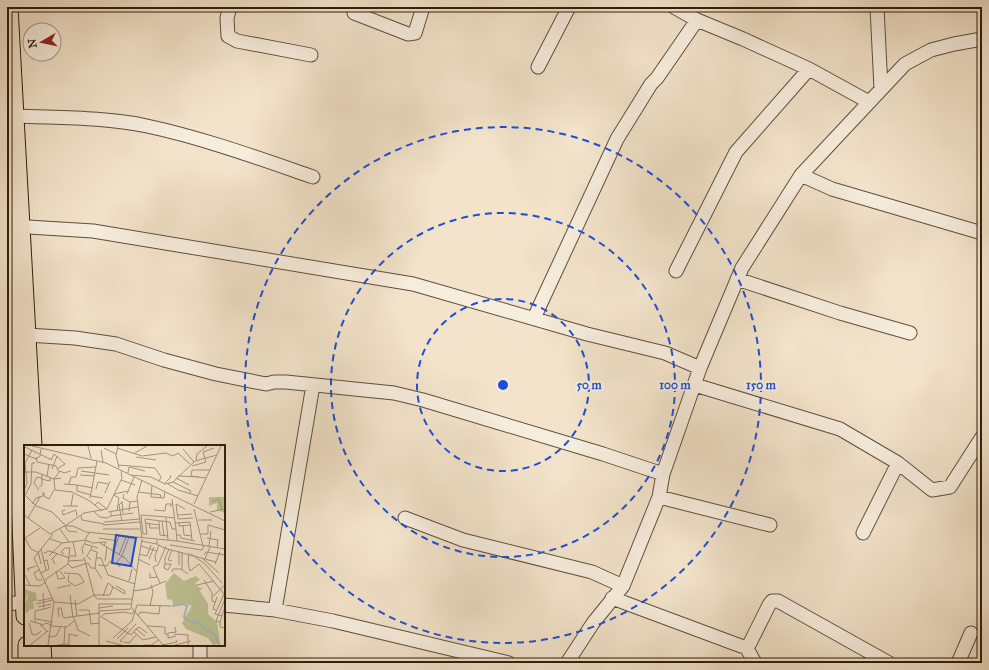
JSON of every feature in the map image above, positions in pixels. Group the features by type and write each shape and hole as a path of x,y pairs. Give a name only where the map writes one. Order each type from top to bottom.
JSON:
{"main road":[{"path":"10,7 16,116 15,226 24,571"},
{"path":"7,209 15,226 27,335 32,445"},
{"path":"26,646 28,663"},
{"path":"42,646 43,663"}],"street":[{"path":"230,7 227,18 228,36 236,41 311,55"},
{"path":"354,13 408,34 415,33 423,7"},
{"path":"538,67 569,7"},
{"path":"674,7 697,20 742,38 809,69 869,102"},
{"path":"877,7 881,89"},
{"path":"534,318 617,139 651,84 657,78 697,20"},
{"path":"567,663 593,624 622,586 659,497 663,474 700,368 737,279 742,268 801,175 905,64 931,50 982,39"},
{"path":"676,271 736,152 809,69"},
{"path":"16,116 99,120 146,126 199,139 313,176"},
{"path":"801,175 832,189 982,233"},
{"path":"15,226 107,233 414,284 587,334 664,353 700,368"},
{"path":"737,279 840,313 910,333"},
{"path":"27,335 75,338 116,344 164,360 216,374 266,384 286,382 394,393 424,400 603,454 663,474"},
{"path":"275,610 313,385"},
{"path":"695,385 840,429 898,463 932,490 950,487 982,437"},
{"path":"863,533 898,463"},
{"path":"659,497 770,525"},
{"path":"405,518 463,540 592,572 622,586"},
{"path":"612,598 746,647 756,663"},
{"path":"746,647 750,643 769,605 772,601 778,601 889,663"},
{"path":"7,604 24,609"},
{"path":"225,604 275,610 333,621 509,663"},
{"path":"958,663 971,633"},
{"path":"200,646 200,663"}]}
